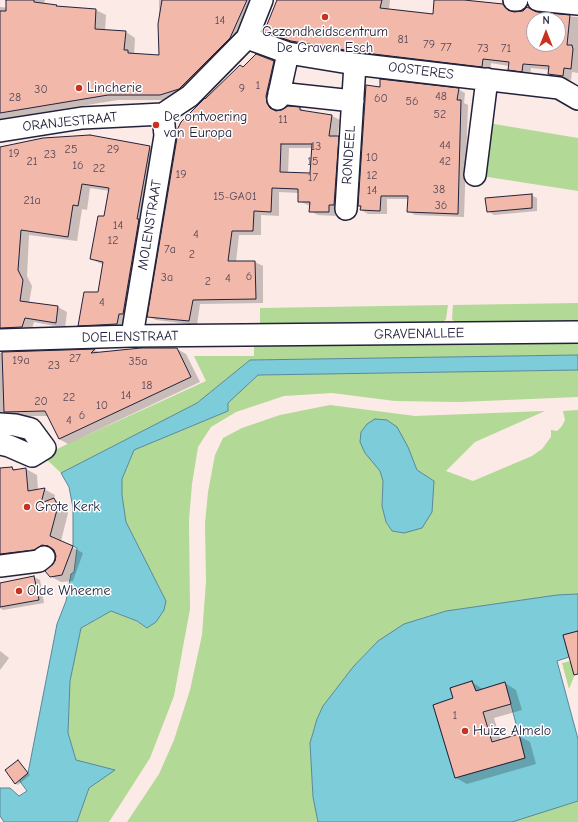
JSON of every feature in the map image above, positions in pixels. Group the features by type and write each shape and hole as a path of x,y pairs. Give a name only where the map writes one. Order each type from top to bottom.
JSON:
{"street":[{"path":"163,114 190,96 247,38 262,0"},
{"path":"538,0 578,4"},
{"path":"247,38 288,53 355,64"},
{"path":"288,53 278,96 352,101"},
{"name":"OOSTERES","path":"355,64 559,88 578,99"},
{"name":"RONDEEL","path":"346,209 355,64"},
{"path":"476,174 487,79"},
{"name":"ORANJESTRAAT","path":"0,131 82,118 163,114"},
{"name":"MOLENSTRAAT","path":"132,336 165,136 163,114"},
{"name":"GRAVENALLEE","path":"260,336 578,332"},
{"name":"DOELENSTRAAT","path":"0,340 132,336 260,336"},
{"path":"0,424 15,425 31,429 45,448 32,456 9,446 0,444"},
{"path":"0,566 39,561 44,557"}],"green space":[{"path":"482,122 578,138 578,191 475,175"},
{"path":"578,303 578,327 460,329 452,319 453,305"},
{"path":"448,305 446,319 437,330 260,331 260,308"},
{"path":"254,338 578,338 578,355 250,360 197,403 61,473 44,457 61,447 206,381 194,356 254,356"},
{"path":"578,370 578,397 459,402 395,401 332,393 284,396 236,412 211,427 198,447 192,484 189,520 190,609 174,696 150,758 109,822 77,822 89,788 76,761 68,733 70,681 81,628 111,611 136,621 147,628 166,601 126,522 122,495 122,479 134,450 228,411 227,403 258,375"},
{"path":"330,405 415,416 545,411 475,442 446,471 473,481 532,456 542,449 551,437 551,430 557,431 562,426 565,420 563,411 578,410 578,594 557,595 446,611 422,618 378,641 353,667 323,706 317,719 310,743 313,797 318,822 127,822 159,774 174,740 190,690 202,635 206,582 205,523 208,492 215,455 223,438 242,428 280,415","holes":["408,447 417,470 434,481 404,533 392,531 386,523 382,506 383,481 380,471"]},
{"path":"576,660 575,674 569,689 562,663"},
{"path":"578,801 578,822 512,822 551,809"}],"water":[{"path":"578,355 578,370 258,375 228,403 228,411 134,450 122,479 122,495 126,522 166,601 164,610 156,622 147,628 137,621 111,611 81,628 70,681 68,733 76,760 115,770 89,788 77,822 4,822 0,816 0,788 10,788 19,796 27,791 19,780 28,773 57,624 66,601 71,574 74,572 77,548 73,546 73,508 69,487 61,473 197,403 250,360"},
{"path":"375,419 387,420 397,427 408,447 417,470 434,481 432,512 422,528 404,533 392,531 386,522 382,506 383,481 380,471 365,453 360,442 361,432 367,424"},
{"path":"578,594 578,631 563,635 569,657 557,661 578,739 578,801 512,822 318,822 313,797 310,743 317,719 323,706 353,667 378,641 404,624 446,611 557,595","holes":["472,681 476,691 505,682 525,758 455,778 433,705 453,698 450,688"]}],"building":[{"path":"6,0 34,0 34,2 57,5 56,6 96,9 95,29 126,31 124,50 128,50 128,53 159,55 158,24 162,0 247,0 230,38 179,89 160,95 108,95 0,113 0,11 6,11"},
{"path":"277,0 382,0 380,8 433,14 434,0 464,0 503,4 508,10 514,12 523,11 527,7 537,12 526,12 526,52 566,52 566,15 570,15 567,45 572,45 573,49 571,69 564,68 563,76 548,74 549,66 523,64 522,72 508,70 509,62 483,59 482,67 357,52 291,41 264,32"},
{"path":"256,54 274,61 266,96 267,103 270,108 276,111 288,106 300,107 300,110 332,115 329,136 339,136 334,205 329,205 329,212 309,212 310,202 298,202 298,189 272,188 271,212 254,211 253,231 232,231 228,261 255,261 256,299 193,300 189,321 147,317 177,138 177,130 181,122 205,98 240,65 243,67","holes":["281,144 312,144 310,173 280,172"]},
{"path":"380,79 459,88 457,100 461,100 458,214 407,212 408,196 381,196 380,211 360,210 361,206 358,206 366,85 380,87"},
{"path":"90,135 150,146 137,219 139,219 123,314 119,314 117,324 78,326 84,292 98,292 103,262 90,259 98,216 104,216 109,188 82,184 78,206 73,205 68,237 21,230 18,270 23,280 20,301 58,306 56,323 25,318 22,327 0,328 0,147 43,138"},
{"path":"532,194 532,208 487,212 485,198"},
{"path":"141,348 177,348 191,377 59,439 45,411 4,412 2,352 95,349 91,353"},
{"name":"Grote Kerk","path":"12,467 13,470 26,468 28,491 45,488 41,503 54,498 58,506 50,536 73,546 62,575 50,577 45,571 55,561 56,556 54,550 48,546 42,545 34,550 0,554 0,468"},
{"name":"Olde Wheeme","path":"34,576 39,600 0,607 0,583"},
{"path":"578,631 578,674 574,675 563,635"},
{"name":"Huize Almelo","path":"472,681 476,691 505,682 511,704 483,712 492,742 519,734 525,758 455,778 433,705 453,698 450,688"},
{"path":"18,760 28,773 15,784 5,770"}],"place":[{"name":"Gezondheidscentrum De Graven Esch","path":"325,17"},
{"name":"Lincherie","path":"79,88"},
{"name":"De ontvoering van Europa","path":"156,125"},
{"name":"Grote Kerk","path":"27,507"},
{"name":"Olde Wheeme","path":"19,591"},
{"name":"Huize Almelo","path":"465,731"}]}
